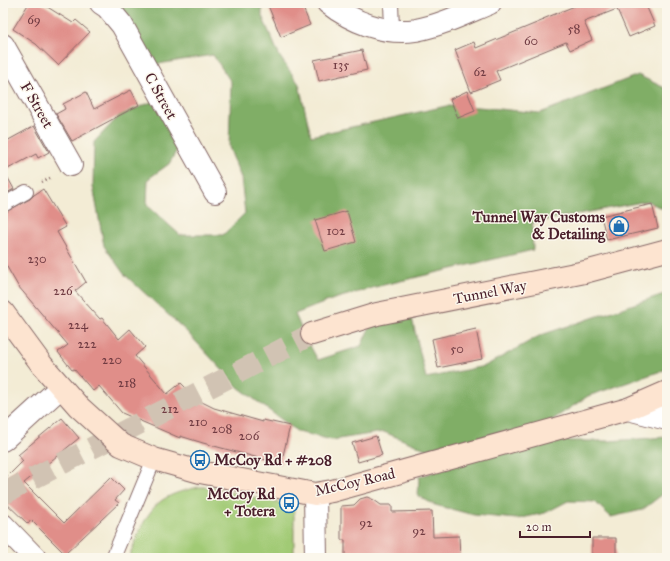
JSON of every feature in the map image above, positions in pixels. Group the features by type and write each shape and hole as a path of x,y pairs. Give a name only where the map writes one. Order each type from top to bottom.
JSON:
{"street":[{"name":"C Street","path":"102,3 122,25 215,192"},
{"path":"328,3 349,17 370,26 392,30 415,30 439,24 490,3"},
{"name":"F Street","path":"3,45 71,165"},
{"name":"Tunnel Way","path":"312,334 377,314 585,272 667,250"},
{"name":"McCoy Road","path":"3,312 61,387 78,406 121,445 154,459 200,472 315,494 332,491 628,409 667,392"},
{"path":"3,440 61,387"},
{"path":"628,409 667,419"},
{"path":"315,494 316,558"},
{"path":"3,525 35,558"}],"lane":[{"path":"391,3 392,30"},
{"path":"3,205 26,192"},
{"path":"113,558 154,459"}],"path":[{"path":"26,192 71,165"}],"green space":[{"path":"119,3 262,3 262,16 280,57 299,84 311,136 446,106 478,107 540,113 638,75 667,89 667,211 647,201 532,223 533,250 379,286 334,299 295,314 304,335 318,360 361,346 373,320 411,314 426,378 485,366 541,335 667,293 667,369 588,396 534,432 440,455 384,432 332,440 298,432 238,387 187,332 124,274 104,246 93,186 94,142 119,116 158,99 182,141 169,164 148,179 147,205 180,235 223,235 245,213 241,178 229,147 231,82 213,55 152,65 117,9"},
{"path":"538,436 569,441 609,441 667,437 667,491 642,510 611,517 595,502 568,501 545,513 517,519 474,515 435,505 418,496 419,477"},
{"path":"199,487 208,487 294,506 294,558 129,558 141,527 155,506 161,501 179,492"}],"building":[{"path":"29,3 41,3 73,23 76,20 90,32 58,65 36,44 13,29"},
{"path":"267,3 301,3 310,25 281,37"},
{"path":"582,3 645,3 655,26 629,37 617,9 584,22 592,40 570,50 566,42 496,71 500,80 471,92 455,50 474,42 476,48"},
{"path":"362,50 367,70 319,81 314,60"},
{"path":"131,90 139,105 72,141 56,114 65,109 63,104 86,92 94,109"},
{"path":"467,91 475,111 458,118 450,99"},
{"path":"34,126 49,152 38,158 36,154 4,171 14,189 3,195 3,143"},
{"path":"43,189 66,227 57,232 86,282 75,291 100,319 102,318 119,339 130,329 145,347 135,356 167,394 181,383 198,400 214,408 263,422 263,420 290,426 281,464 180,436 180,438 122,413 99,386 93,391 74,369 72,370 58,352 68,345 18,286 3,260 3,213 30,199"},
{"path":"652,204 658,228 607,240 601,216"},
{"path":"347,211 356,242 325,251 315,220"},
{"path":"476,329 482,359 438,368 432,339"},
{"path":"62,418 79,438 24,483 64,523 111,477 124,490 115,500 119,503 65,554 31,520 28,524 3,500 3,481 23,461 18,455"},
{"path":"376,436 382,455 358,462 352,443"},
{"path":"367,497 381,505 392,505 392,512 432,511 433,537 459,536 460,558 345,558 345,540 341,540 341,506 354,505 360,499"},
{"path":"592,538 616,538 616,558 592,558"}],"tunnel":[{"path":"3,494 312,334"}],"place":[{"name":"Tunnel Way Customs & Detailing","path":"619,226"},
{"name":"McCoy Rd + #208","path":"200,460"},
{"name":"McCoy Rd + Totera","path":"289,503"}]}
